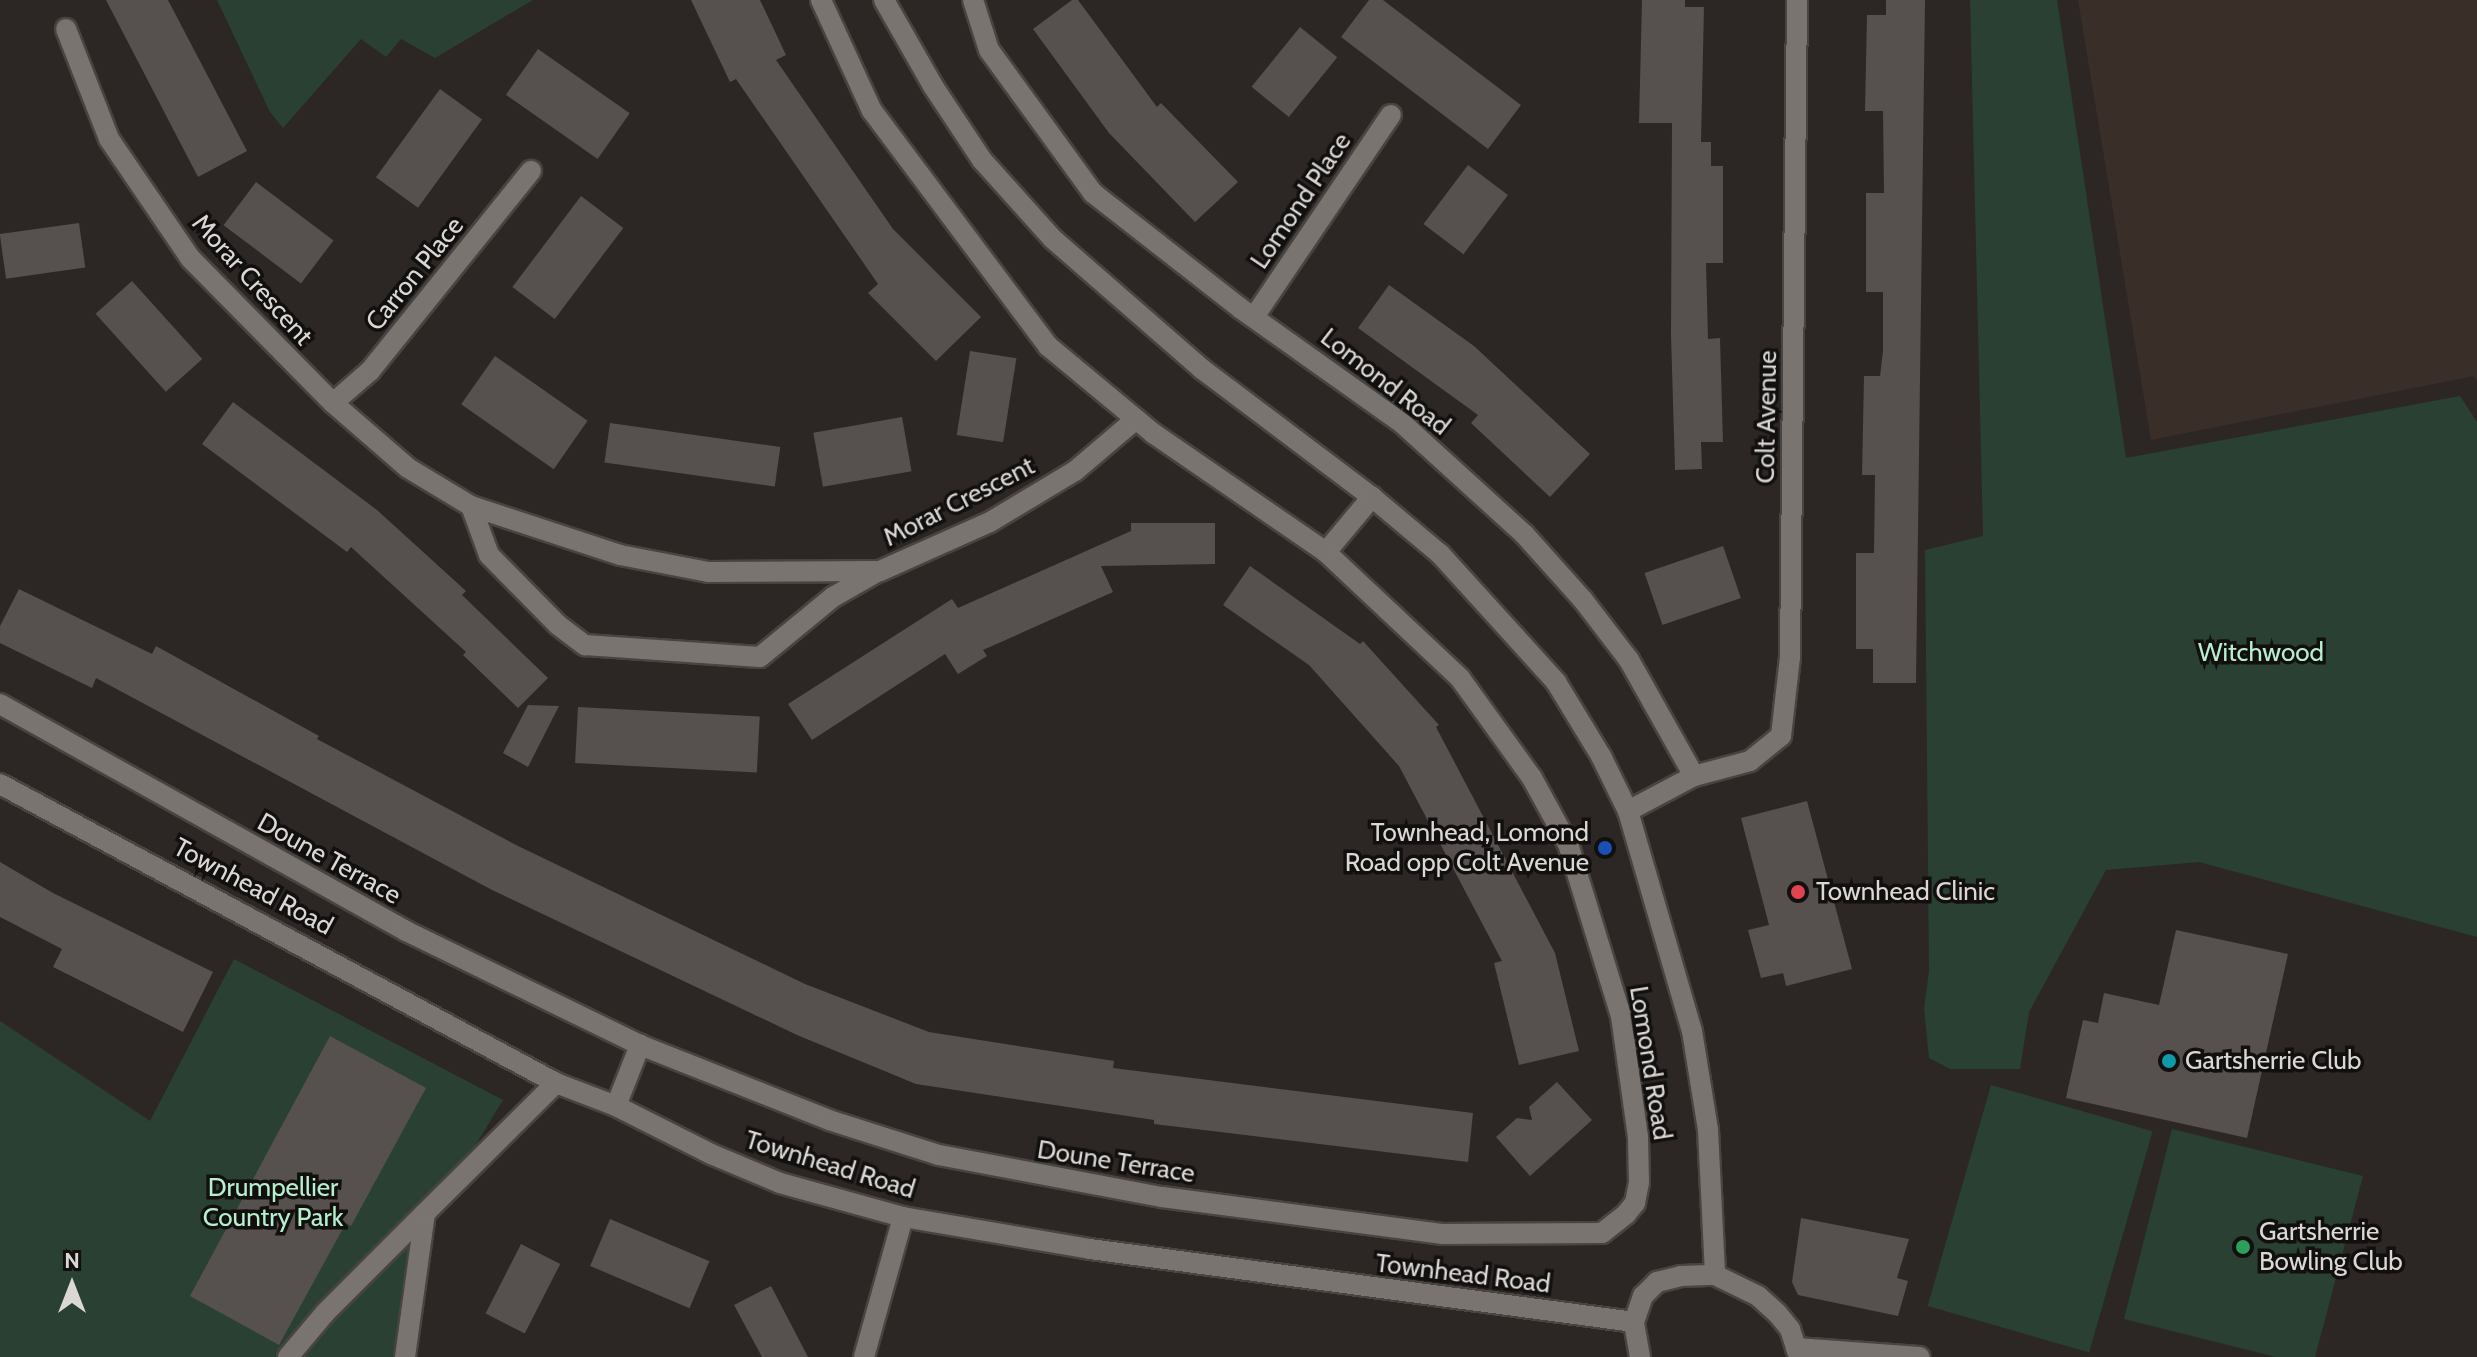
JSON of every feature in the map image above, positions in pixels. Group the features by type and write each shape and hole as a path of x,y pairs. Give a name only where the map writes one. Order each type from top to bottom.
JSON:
{"street":[{"name":"Lomond Road","path":"821,0 872,111 1048,346 1136,419 1326,552 1460,678 1532,778 1568,844 1621,1016 1638,1137 1635,1203 1602,1233"},
{"name":"Lomond Road","path":"884,0 926,75 982,160 1053,239 1202,369 1372,497 1440,554 1556,682 1601,756 1628,811 1692,1031 1708,1130 1715,1275"},
{"name":"Lomond Road","path":"973,0 989,50 1093,193 1254,317 1403,424 1524,534 1583,600 1629,660 1694,776"},
{"name":"Colt Avenue","path":"1694,776 1750,761 1781,736 1790,657 1797,0"},
{"name":"Morar Crescent","path":"66,29 109,139 191,259 333,403 408,468 471,506 620,555 708,572 880,571"},
{"name":"Lomond Place","path":"1254,317 1391,115"},
{"name":"Carron Place","path":"333,403 370,371 531,171"},
{"name":"Morar Crescent","path":"471,506 489,555 558,625 585,645 760,657 833,597 880,571 990,522 1075,471 1136,419"},
{"path":"1326,552 1372,497"},
{"name":"Doune Terrace","path":"0,704 406,931 640,1045 829,1120 939,1155 1162,1197 1442,1234 1602,1233"},
{"path":"1628,811 1694,776"},
{"name":"Townhead Road","path":"0,784 556,1083 616,1106 711,1154 780,1183 903,1217 1090,1249 1634,1322"},
{"path":"616,1106 640,1045"},
{"path":"288,1357 325,1313 556,1083"},
{"path":"405,1357 425,1213"},
{"path":"864,1357 903,1217"},
{"path":"1640,1357 1634,1322 1643,1296 1657,1282 1681,1276 1715,1275 1758,1296 1777,1313 1790,1329 1797,1352 1920,1357"}],"shaded area":[{"path":"2078,0 2477,0 2477,381 2474,376 2151,440"}],"green space":[{"path":"217,0 533,0 435,58 401,39 386,57 361,39 283,128 270,112"},
{"name":"Witchwood","path":"1970,0 2057,0 2126,458 2460,396 2477,422 2477,937 2199,862 2106,870 2029,1012 2020,1069 1950,1069 1929,1058 1924,1009 1929,971 1925,550 1983,536"},
{"name":"Drumpellier Country Park","path":"234,959 503,1100 416,1243 397,1357 0,1357 0,1021 150,1121"},
{"path":"1991,1085 2152,1131 2089,1352 1928,1306"},
{"name":"Gartsherrie Bowling Club","path":"2172,1129 2363,1176 2315,1357 2276,1357 2124,1319"}],"building":[{"path":"106,0 168,0 247,151 198,177"},
{"path":"691,0 760,0 786,55 776,60 893,229 981,317 936,361 868,293 878,284 736,79 730,82"},
{"path":"1072,0 1078,0 1157,107 1161,103 1238,182 1195,222 1109,133 1033,29"},
{"path":"1369,0 1383,0 1521,105 1488,149 1341,37"},
{"path":"1642,0 1685,0 1685,7 1704,7 1701,142 1711,142 1711,166 1723,166 1723,263 1706,263 1708,339 1720,338 1723,442 1701,442 1702,469 1675,470 1671,335 1672,123 1639,123"},
{"path":"1886,0 1925,0 1916,683 1873,683 1873,649 1856,649 1856,553 1874,553 1875,475 1862,475 1864,376 1880,376 1883,351 1883,292 1866,292 1866,193 1884,193 1883,111 1865,111 1867,15 1886,15"},
{"path":"1300,27 1337,57 1289,117 1252,87"},
{"path":"538,49 630,113 598,159 506,95"},
{"path":"440,89 482,120 418,208 376,177"},
{"path":"1468,165 1508,195 1463,254 1423,224"},
{"path":"256,182 333,240 301,284 224,225"},
{"path":"581,196 623,228 555,319 512,287"},
{"path":"79,223 85,268 6,279 0,234"},
{"path":"132,281 202,359 166,392 96,314"},
{"path":"1389,285 1474,346 1590,454 1550,497 1471,423 1478,415 1358,328"},
{"path":"970,351 1016,358 1003,442 957,435"},
{"path":"495,356 588,421 554,469 461,404"},
{"path":"233,402 377,510 466,591 462,595 548,678 518,708 463,655 466,652 351,547 347,552 202,444"},
{"path":"902,417 912,471 823,487 813,433"},
{"path":"610,423 780,447 775,487 604,463"},
{"path":"1131,523 1215,523 1215,564 1101,566 1113,592 983,650 987,656 958,674 945,654 812,740 788,704 952,599 958,608 1131,531"},
{"path":"1723,546 1741,598 1662,625 1645,573"},
{"path":"1250,566 1360,644 1363,641 1439,725 1436,727 1555,953 1579,1051 1519,1065 1494,963 1502,961 1399,766 1309,665 1223,605"},
{"path":"19,589 152,654 156,646 319,736 317,739 516,845 805,984 929,1032 1114,1061 1113,1068 1473,1113 1468,1162 1154,1124 1154,1120 916,1084 797,1035 492,890 96,678 92,688 0,643 0,626"},
{"path":"528,705 559,706 528,767 503,753"},
{"path":"578,707 760,717 757,772 575,763"},
{"path":"1807,801 1852,969 1786,986 1783,973 1761,978 1748,930 1769,925 1741,818"},
{"path":"0,862 53,893 213,972 183,1032 53,967 62,949 0,917"},
{"name":"Gartsherrie Club","path":"2176,930 2288,954 2247,1138 2066,1098 2083,1020 2098,1023 2104,993 2159,1005"},
{"path":"330,1036 426,1088 351,1226 346,1223 279,1345 190,1296"},
{"path":"1557,1082 1592,1120 1530,1176 1496,1137 1517,1118 1532,1120 1529,1107"},
{"path":"1801,1218 1909,1239 1897,1278 1908,1281 1898,1316 1798,1295 1792,1282"},
{"path":"610,1219 709,1261 689,1308 590,1266"},
{"path":"521,1244 560,1264 525,1333 486,1313"},
{"path":"771,1286 808,1357 762,1357 734,1305"}],"place":[{"name":"Townhead, Lomond Road opp Colt Avenue","path":"1605,848"},
{"name":"Townhead Clinic","path":"1798,892"},
{"name":"Gartsherrie Club","path":"2169,1061"},
{"name":"Gartsherrie Bowling Club","path":"2243,1247"}]}
